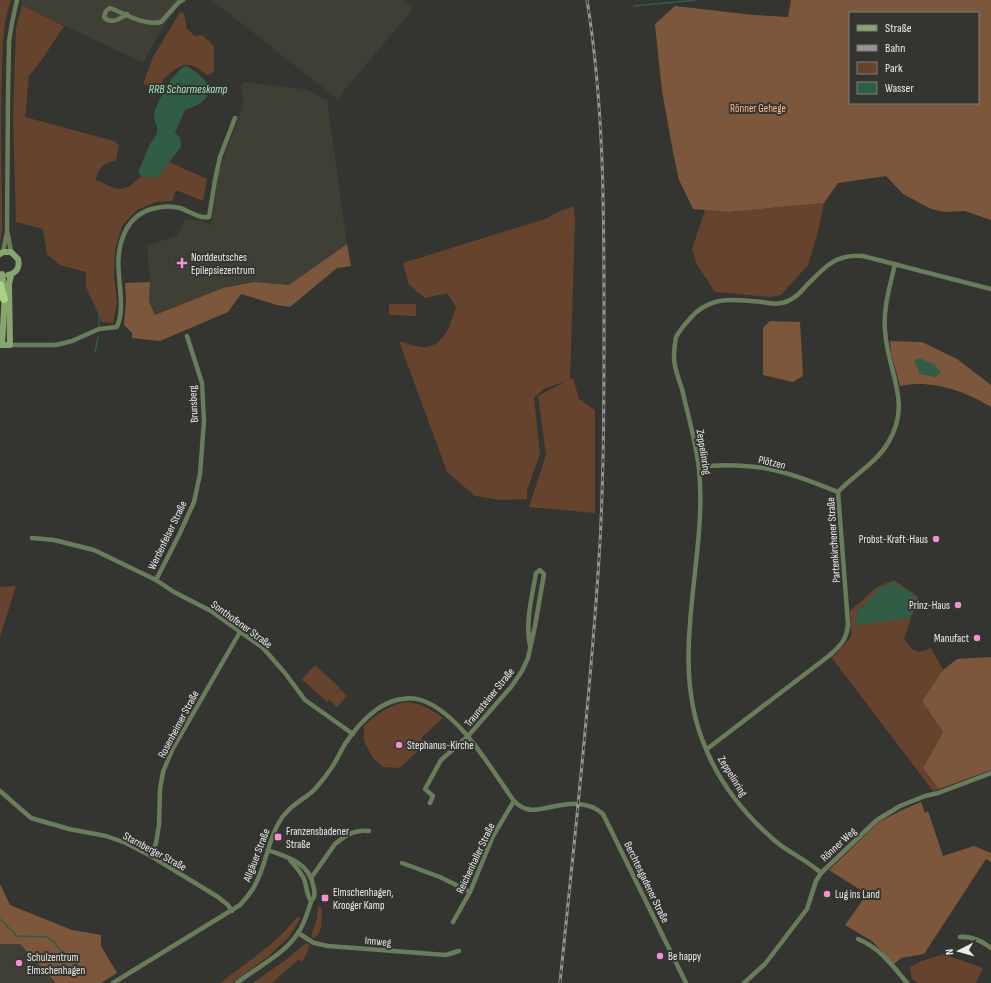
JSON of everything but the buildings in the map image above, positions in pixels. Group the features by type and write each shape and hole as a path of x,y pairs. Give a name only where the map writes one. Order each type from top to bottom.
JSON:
{"highway":[{"path":"0,285 4,299"}],"main road":[{"path":"1,253 11,252 16,256 19,263 17,270 11,275 9,284 10,345 1,345 5,285 1,274 11,275"}],"street":[{"path":"11,252 7,230 9,41 17,0"},
{"path":"127,14 154,24 161,22 179,2 184,0"},
{"path":"10,345 56,345 72,341 99,329 118,327 122,301 118,264 119,252 125,229 139,215 156,208 176,207 203,217 209,217 220,157 235,118"},
{"path":"1,253 7,230"},
{"name":"Zeppelinring","path":"821,873 775,841 754,820 728,789 702,739 694,713 689,687 688,660 700,527 699,467 692,428 674,358 676,338 691,317 704,306 722,300 736,299 772,304 788,301 798,295 829,264 851,256 863,256 991,289"},
{"name":"Partenkirchener Straße","path":"707,749 830,655 845,640 848,624 838,492 880,454 891,437 898,418 899,394 888,353 885,330 887,298 895,264"},
{"name":"Brunsberg","path":"187,336 203,390 204,421 200,474"},
{"name":"Plötzen","path":"699,467 738,466 765,468 803,479 838,492"},
{"name":"Werdenfelser Straße","path":"156,580 180,535 194,502 200,474"},
{"name":"Sonthofener Straße","path":"32,538 54,540 94,550 156,580 174,592 211,611 262,648 285,673 305,700 353,734"},
{"name":"Traunsteiner Straße","path":"430,803 433,796 426,789 441,760 468,736 511,687 522,671 528,658 536,626 544,574 540,570 536,573 528,624 530,646"},
{"name":"Rosenheimer Straße","path":"151,856 156,843 159,825 160,789 163,772 172,750 240,632"},
{"path":"353,734 375,710 387,703 409,698 421,699 436,708 468,736 514,802"},
{"name":"Allgäuer Straße","path":"113,983 232,911 248,896 256,884 274,832 283,816 294,804 312,791 331,769 346,742 353,734"},
{"name":"Rönner Weg","path":"744,983 764,964 807,909 816,880 821,873 877,820 900,806 991,773"},
{"name":"Starnberger Straße","path":"0,791 31,818 69,829 106,836 151,856 218,897 228,905 232,911"},
{"name":"Berchtesgadener Straße","path":"514,802 528,810 569,804 588,805 597,808 603,814 686,983"},
{"name":"Reichenhaller Straße","path":"453,922 470,892 493,836 514,802"},
{"path":"311,878 335,844 354,831 369,831"},
{"path":"237,983 287,946 298,933 306,918 311,901 314,897 311,878 302,864 268,850"},
{"path":"290,860 301,873 311,901"},
{"path":"402,863 440,877 470,892"},
{"name":"Innweg","path":"298,933 314,942 328,946 446,955 460,951"},
{"path":"960,937 969,936 985,943 991,948"},
{"path":"858,939 871,944 881,953 907,983"}],"shaded area":[{"path":"20,0 186,0 179,5 162,28 143,63 22,5"},
{"path":"212,0 403,0 413,9 337,99"},
{"path":"244,82 305,89 327,100 347,244 289,285 254,282 223,288 155,315 149,301 150,282 147,245 178,236 185,219 201,221 211,225 218,174 240,114 243,102 241,86"},
{"name":"Schulzentrum Elmschenhagen","path":"0,944 20,944 56,983 0,983"}],"green space":[{"path":"0,0 11,0 5,25 3,50 1,108 2,230 0,244"},
{"name":"Rönner Gehege","path":"791,0 991,0 991,220 965,211 944,212 931,209 903,194 886,176 838,183 824,203 729,212 693,209 679,180 673,152 662,91 655,24 675,6 754,15 788,17"},
{"path":"22,5 64,26 29,76 25,117 114,141 119,145 116,161 102,166 98,172 96,180 115,188 120,189 129,186 141,176 157,178 169,162 207,179 203,201 176,190 172,201 156,202 137,210 122,226 115,250 114,276 117,302 113,323 102,322 86,287 86,272 60,265 47,254 43,229 16,222 13,116 16,28"},
{"path":"180,12 184,14 187,29 195,36 202,35 214,46 214,72 207,75 194,66 187,65 170,73 164,78 158,88 143,84 153,57"},
{"path":"824,203 819,228 808,265 781,295 769,297 715,292 697,265 692,249 705,210 729,212"},
{"path":"574,206 575,222 570,379 573,378 579,399 595,410 595,513 529,507 546,455 538,396 566,381 544,389 534,398 540,454 527,490 527,499 501,500 475,496 447,472 399,341 424,347 437,343 446,333 456,307 447,293 425,298 409,285 403,263 545,219"},
{"path":"347,244 351,266 337,268 290,307 277,305 241,294 228,312 160,341 132,338 132,333 124,325 126,301 125,283 150,282 149,301 155,315 223,288 254,282 289,285"},
{"path":"389,304 416,304 416,316 389,315"},
{"path":"770,321 800,322 803,376 793,382 763,375 763,328"},
{"path":"890,341 922,342 957,359 991,385 991,407 959,391 935,385 911,384 900,386 891,353"},
{"path":"894,580 918,597 904,639 912,649 919,652 931,648 943,670 922,701 943,732 923,768 939,789 933,791 832,658 851,637 850,611 877,587","holes":["865,604 910,618 888,620 857,612"]},
{"path":"16,586 0,637 0,587"},
{"path":"991,657 991,770 939,789 923,768 943,732 922,701 943,670 957,659"},
{"path":"315,665 340,688 331,698 340,689 347,696 337,707 329,700 327,702 302,679"},
{"path":"408,702 427,708 443,718 421,738 425,744 400,768 383,767 373,758 364,741 364,726 384,710"},
{"path":"921,802 925,813 928,811 943,856 974,846 991,853 991,862 986,859 924,954 901,958 894,964 872,941 845,925 867,894 829,870 879,822"},
{"path":"0,884 10,905 72,930 101,935 101,946 117,973 101,983 56,983 20,944 0,944"},
{"path":"318,905 322,910 321,926 317,936 313,938 312,933 317,919"},
{"path":"297,917 301,918 289,937 269,956 232,983 220,983 271,944"},
{"path":"306,943 310,945 302,962 299,959 272,983 253,983 287,959"},
{"path":"943,954 983,968 976,983 919,983 912,979 910,967"}],"water":[{"name":"RRB Scharmeskamp","path":"186,66 200,76 211,89 204,100 194,107 185,110 175,133 180,137 181,147 157,178 141,176 138,172 149,146 157,133 154,120 155,110 171,80 181,69"},
{"path":"919,358 934,364 941,373 935,377 920,374 914,361"},
{"path":"895,582 917,598 910,618 857,625 855,619 857,612 879,588"}],"waterway":[{"path":"634,6 696,0"},
{"path":"99,309 99,325"},
{"path":"95,352 98,337"},
{"path":"0,919 17,936 46,937 50,939 76,963 80,970"}],"railway":[{"path":"560,983 580,786 593,637 599,554 604,418 602,158 597,79 587,0"}],"place":[{"name":"Norddeutsches Epilepsiezentrum","path":"182,263"},
{"name":"Probst-Kraft-Haus","path":"936,539"},
{"name":"Prinz-Haus","path":"958,605"},
{"name":"Manufact","path":"977,638"},
{"name":"Stephanus-Kirche","path":"399,745"},
{"name":"Franzensbadener Straße","path":"278,837"},
{"name":"Lug ins Land","path":"827,894"},
{"name":"Elmschenhagen, Krooger Kamp","path":"325,898"},
{"name":"Be happy","path":"660,956"},
{"name":"Schulzentrum Elmschenhagen","path":"19,963"}]}
